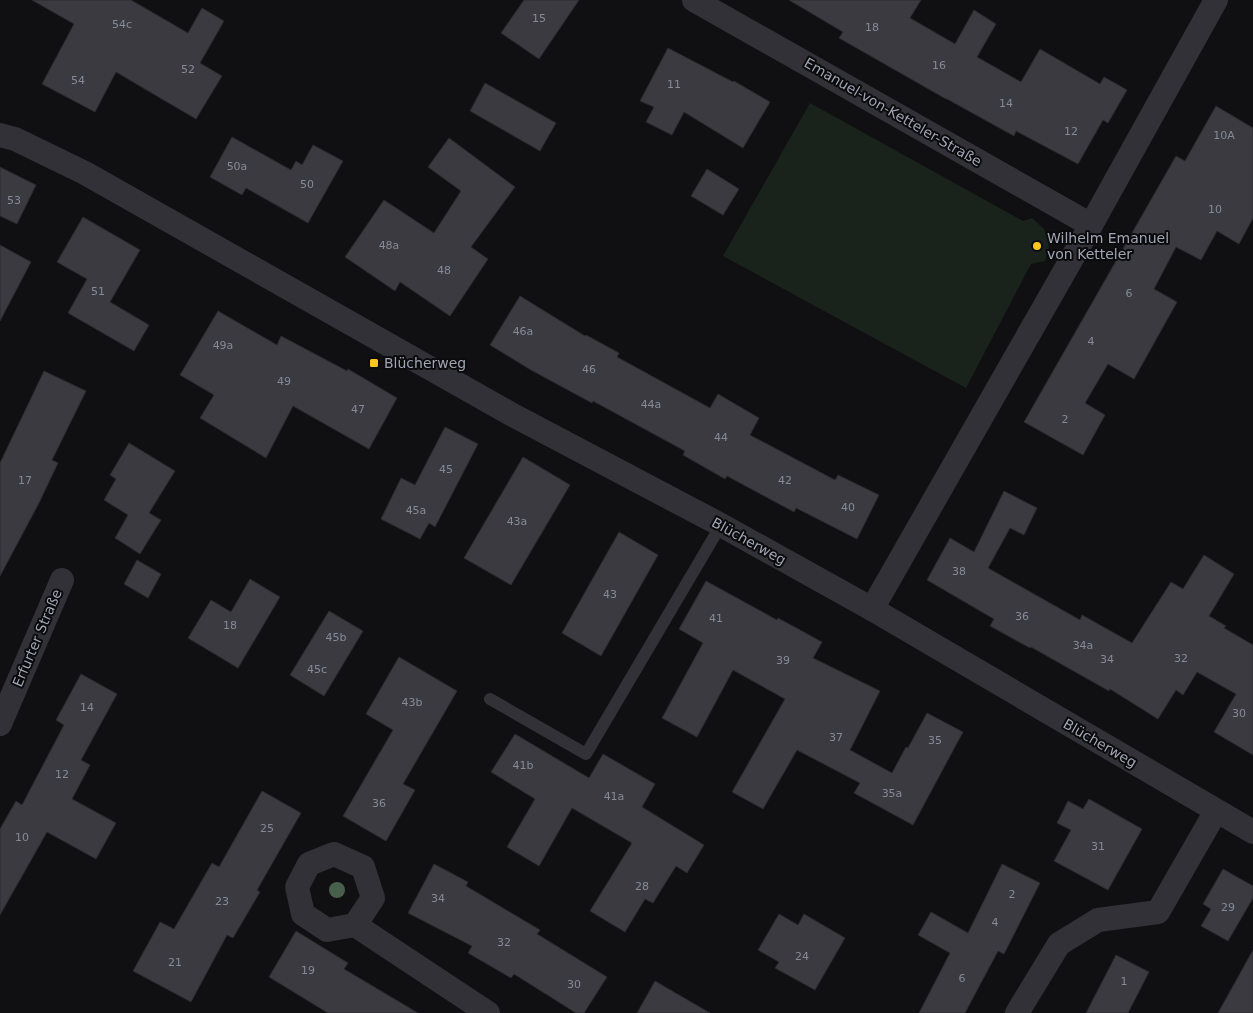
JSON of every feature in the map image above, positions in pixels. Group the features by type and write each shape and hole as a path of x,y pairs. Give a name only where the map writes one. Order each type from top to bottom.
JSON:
{"street":[{"name":"Emanuel-von-Ketteler-Straße","path":"694,0 1091,225"},
{"path":"872,609 1091,225 1216,0"},
{"name":"Blücherweg","path":"0,135 15,139 85,173 511,414 721,525 872,609 1253,832"},
{"name":"Erfurter Straße","path":"0,724 62,580"},
{"path":"1017,1013 1059,944 1098,920 1158,912 1216,811"},
{"path":"355,925 488,1013"}],"lane":[{"path":"490,699 586,754 721,525"}],"shaded area":[{"path":"810,103 1023,221 1032,218 1044,229 1049,245 1045,261 1031,264 966,388 723,256"}],"building":[{"path":"32,0 131,0 188,33 202,8 224,21 200,63 222,76 196,119 116,72 95,112 42,84 74,24"},
{"path":"524,0 579,0 539,59 501,33"},
{"path":"789,0 921,0 910,18 955,44 974,10 996,24 977,57 1021,82 1040,49 1100,84 1104,77 1127,90 1108,123 1103,120 1078,164 1016,131 1014,136 946,99 839,38 843,32"},
{"path":"668,48 734,81 770,102 743,148 684,112 672,135 646,122 654,107 640,101"},
{"path":"485,83 556,123 540,151 470,111"},
{"path":"1216,106 1253,128 1253,218 1239,244 1217,231 1201,260 1176,247 1154,289 1177,302 1134,379 1108,364 1085,403 1105,415 1083,455 1024,422 1176,156 1185,161"},
{"path":"232,137 291,170 296,161 302,165 313,145 343,161 308,223 246,188 242,195 210,177"},
{"path":"449,138 515,187 471,247 488,259 450,316 400,282 395,291 345,257 384,200 434,233 461,191 428,167"},
{"path":"0,167 36,185 17,224 0,216"},
{"path":"707,169 739,189 723,215 691,196"},
{"path":"83,217 140,250 110,302 149,325 134,351 68,313 87,279 57,262"},
{"path":"0,245 31,262 0,321"},
{"path":"520,296 585,336 619,353 617,357 710,408 718,394 759,418 750,435 835,480 838,475 879,495 857,539 796,508 794,512 727,476 725,479 683,455 685,451 531,370 490,345"},
{"path":"218,311 277,345 281,336 347,371 348,369 397,398 369,449 293,406 266,458 200,418 214,395 180,375"},
{"path":"44,371 86,391 52,460 58,463 0,576 0,463"},
{"path":"445,427 478,444 435,527 429,523 420,539 381,519 401,478 415,485"},
{"path":"129,443 175,471 149,513 161,520 140,554 115,538 128,515 104,500 116,479 110,475"},
{"path":"523,457 570,485 511,585 464,558"},
{"path":"1004,491 1037,508 1024,535 1010,528 988,568 1080,620 1082,615 1132,643 1171,582 1183,589 1204,555 1234,574 1209,616 1226,626 1224,628 1253,645 1253,755 1214,732 1236,694 1197,672 1183,695 1176,690 1158,719 1110,689 1109,691 990,626 994,619 927,580 950,538 974,552"},
{"path":"619,532 658,555 601,656 562,633"},
{"path":"137,560 161,574 148,598 124,584"},
{"path":"250,579 280,597 238,668 188,638 211,600 231,612"},
{"path":"706,581 822,642 813,658 880,691 850,750 892,773 927,713 963,732 913,825 854,793 860,783 797,750 763,809 732,792 785,699 733,670 697,737 662,718 703,643 679,629"},
{"path":"329,611 363,631 324,696 290,675"},
{"path":"399,657 457,691 403,784 415,790 386,841 343,816 393,730 366,714"},
{"path":"81,674 117,694 81,760 90,765 72,799 116,823 96,859 47,832 0,915 0,829 16,801 22,805 64,725 56,720"},
{"path":"515,734 589,778 603,754 655,784 642,807 704,845 687,873 676,866 653,903 645,899 625,932 590,911 632,843 572,808 539,866 507,847 535,799 491,772"},
{"path":"262,791 301,813 257,890 260,892 233,938 227,935 191,1002 133,971 160,922 174,929 212,863 219,867"},
{"path":"1089,799 1142,829 1108,890 1054,861 1071,830 1057,823 1068,801 1083,809"},
{"path":"434,864 468,882 466,886 540,930 537,934 607,977 584,1013 576,1013 514,974 511,978 468,953 472,946 408,913"},
{"path":"1002,864 1040,883 1004,954 998,951 965,1013 919,1013 950,953 918,935 931,912 968,933"},
{"path":"1223,869 1253,886 1253,898 1228,941 1201,926 1211,909 1203,904"},
{"path":"779,914 798,925 804,914 845,938 815,990 775,968 779,962 758,950"},
{"path":"296,931 348,963 344,969 418,1013 328,1013 269,977"},
{"path":"1253,950 1253,1013 1218,1013"},
{"path":"1116,955 1149,972 1128,1013 1086,1013"},
{"path":"655,981 710,1013 637,1013"}],"place":[{"name":"Wilhelm Emanuel von Ketteler","path":"1037,246"},
{"name":"Blücherweg","path":"374,363"}]}
